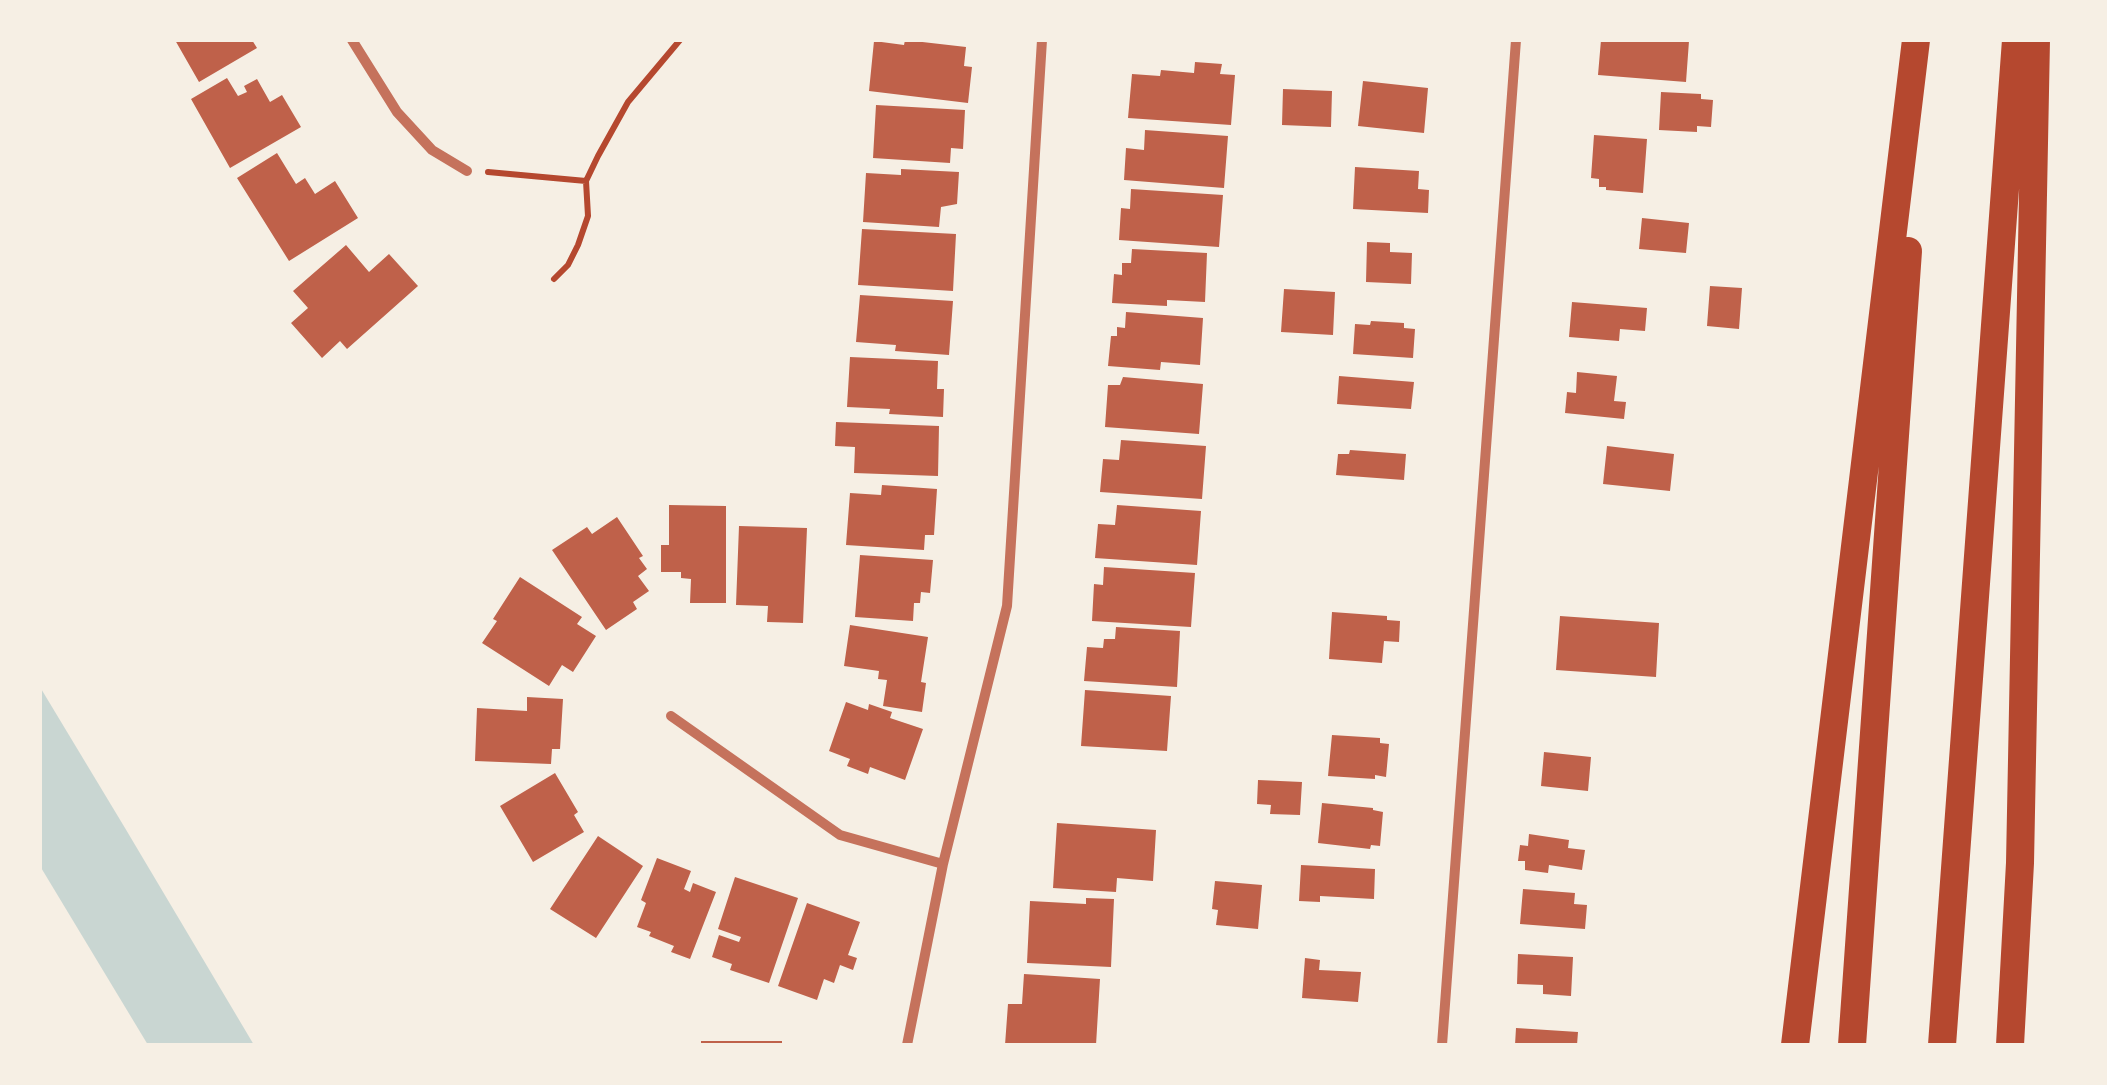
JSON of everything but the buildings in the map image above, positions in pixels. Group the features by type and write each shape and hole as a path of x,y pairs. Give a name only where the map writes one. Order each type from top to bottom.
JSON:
{"highway":[{"path":"1795,1045 1920,40"},
{"path":"1852,1045 1920,40"},
{"path":"1942,1045 2016,40"},
{"path":"2022,1045 2020,864 2036,40"},
{"path":"2010,1045 2020,864"}],"street":[{"path":"352,40 397,112 432,150 467,171"},
{"path":"907,1045 944,864 1008,606 1042,40"},
{"path":"1442,1045 1516,40"},
{"path":"671,716 840,835 944,864"}],"path":[{"path":"554,279 568,265 588,216 586,181 628,102 680,40"},
{"path":"467,171 586,181"}],"shaded area":[{"path":"40,687 254,1045 148,1045 40,866"}]}
